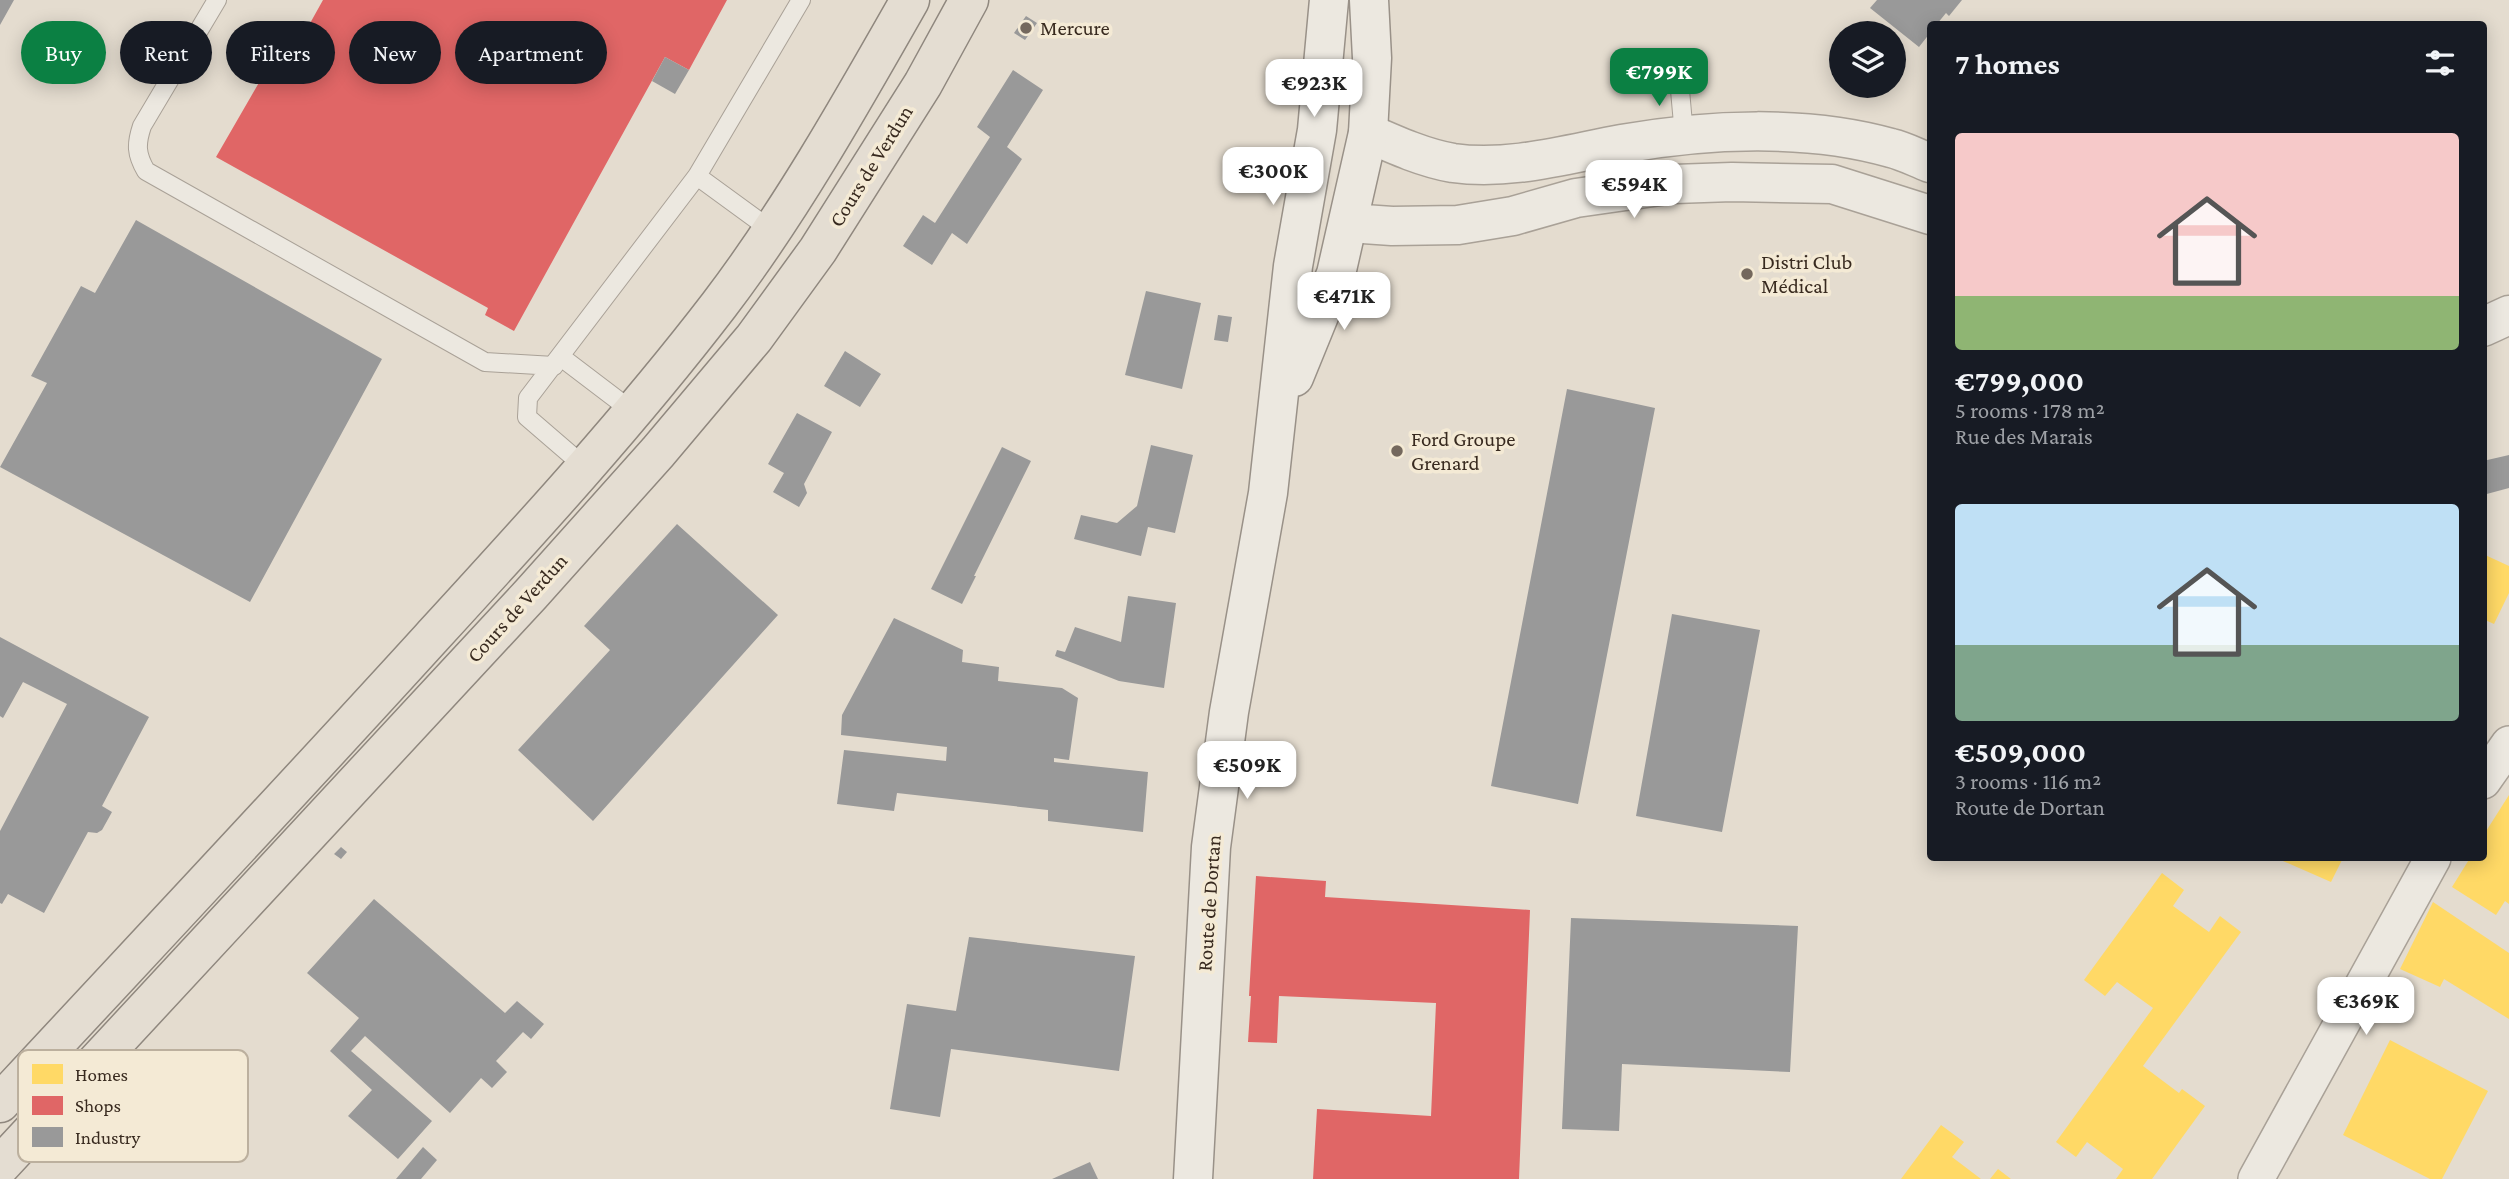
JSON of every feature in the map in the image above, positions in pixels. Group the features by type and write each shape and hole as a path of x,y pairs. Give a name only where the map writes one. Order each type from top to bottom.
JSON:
{"main road":[{"name":"Cours de Verdun","path":"49,1050 396,677 632,411 719,304 771,230 866,78 910,0"},
{"name":"Cours de Verdun","path":"107,1050 531,594 658,452 754,338 818,250 923,84 969,0"},
{"name":"Route de Dortan","path":"1193,1179 1211,847 1229,712 1268,493 1293,266 1317,130 1329,0"},
{"path":"1336,0 1352,44 1338,176 1349,223 1392,226 1458,225 1513,216 1576,198 1674,184 1832,184 1900,178 1927,188"},
{"name":"Route de Dortan","path":"1276,421 1336,274 1349,223 1368,134 1371,58 1369,0"},
{"path":"1368,134 1451,162 1494,165 1684,135 1772,132 1833,135 1892,148 1927,162"},
{"path":"1576,198 1625,176 1674,161 1682,152 1684,135"},
{"path":"1832,184 1927,214"},
{"path":"570,549 610,472 770,279 778,246 771,230"},
{"path":"2487,298 2509,296"},
{"path":"2487,325 2509,315"},
{"path":"531,594 527,586 531,568 574,479"},
{"path":"289,853 330,784 389,715 396,697 396,677"},
{"name":"Cours de Verdun","path":"0,1103 18,1084"},
{"name":"Cours de Verdun","path":"0,1166 18,1147"}],"street":[{"path":"2487,774 2509,744"},
{"path":"2256,1179 2429,863"}],"lane":[{"path":"217,0 142,126 136,142 138,157 146,171 485,362 558,361 632,411"},
{"path":"574,479 527,417 528,398 697,176 801,0"},
{"path":"1679,79 1684,135"},
{"path":"697,176 771,230"}],"building: Homes":[{"path":"2487,556 2509,566 2509,593 2494,624 2487,621"},
{"path":"2509,795 2509,904 2505,901 2496,915 2452,887 2468,861 2487,861 2487,830"},
{"path":"2283,861 2342,861 2331,882"},
{"path":"2162,873 2184,890 2173,906 2209,932 2220,916 2241,932 2143,1066 2179,1093 2182,1089 2205,1106 2152,1179 2116,1179 2123,1169 2087,1142 2076,1157 2056,1142 2153,1008 2117,982 2105,996 2084,980"},
{"path":"2433,902 2509,953 2509,1019 2444,979 2440,987 2400,969"},
{"path":"2390,1040 2488,1091 2442,1179 2430,1179 2343,1135"},
{"path":"1941,1125 1964,1142 1952,1157 1981,1179 1901,1179"},
{"path":"1998,1169 2011,1179 1990,1179"}],"building: Shops":[{"path":"323,0 727,0 689,70 665,57 514,331 485,315 488,308 216,157 258,84 335,84 335,21 311,21"},
{"path":"1256,876 1326,881 1325,897 1530,910 1519,1179 1313,1179 1317,1109 1431,1116 1436,1003 1279,996 1277,1043 1248,1042"}],"building: Industry":[{"path":"0,0 14,0 0,25"},
{"path":"1877,0 1962,0 1949,16 1946,13 1939,21 1927,21 1927,37 1919,47 1906,37 1906,21 1886,21 1870,8"},
{"name":"Mercure","path":"1026,16 1037,23 1025,40 1014,33"},
{"path":"665,57 689,70 675,94 652,81"},
{"path":"1013,70 1043,90 1007,147 1022,159 967,244 952,233 932,265 903,246 923,215 935,223 990,137 977,127"},
{"path":"136,220 382,359 250,602 0,467 47,383 31,376 81,286 95,293"},
{"path":"1146,291 1201,303 1182,389 1125,375"},
{"path":"1218,315 1232,317 1228,342 1214,340"},
{"path":"845,351 881,374 860,407 824,386"},
{"path":"1567,389 1655,408 1578,804 1491,786"},
{"path":"797,413 832,432 804,484 807,493 799,507 773,492 784,473 768,464"},
{"path":"1151,445 1193,455 1175,533 1148,527 1141,556 1074,539 1081,515 1117,523 1137,506"},
{"path":"1002,447 1031,461 962,604 931,589"},
{"path":"2509,455 2509,488 2487,494 2487,460"},
{"path":"677,524 778,615 593,821 518,750 610,650 584,626"},
{"path":"1128,596 1176,603 1164,688 1119,681 1055,656 1057,650 1065,652 1075,627 1121,642"},
{"path":"1672,614 1760,630 1722,832 1636,816"},
{"path":"894,618 963,650 962,662 999,667 998,681 1062,688 1078,698 1069,760 1054,758 1054,762 1148,772 1143,832 1048,821 1048,810 897,793 894,811 837,804 844,750 946,761 947,747 841,735 842,715"},
{"path":"0,637 149,717 102,806 112,812 102,830 97,833 88,832 44,913 8,894 2,904 0,903 0,831 67,704 23,682 3,718 0,716"},
{"path":"341,847 347,852 341,859 334,854"},
{"path":"374,899 505,1013 517,1001 544,1024 531,1039 523,1032 496,1061 507,1072 492,1088 481,1078 450,1113 365,1036 351,1051 432,1121 398,1159 348,1116 372,1090 330,1051 359,1018 307,973"},
{"path":"1571,918 1798,926 1790,1072 1622,1064 1619,1131 1562,1129"},
{"path":"969,937 1135,956 1119,1071 951,1049 940,1117 890,1109 907,1004 956,1011"},
{"path":"423,1147 437,1160 421,1179 396,1179"},
{"path":"1090,1162 1098,1179 1052,1179"}],"place":[{"name":"Mercure","path":"1026,28"},
{"name":"Distri Club Médical","path":"1747,274"},
{"name":"Ford Groupe Grenard","path":"1397,451"}]}
